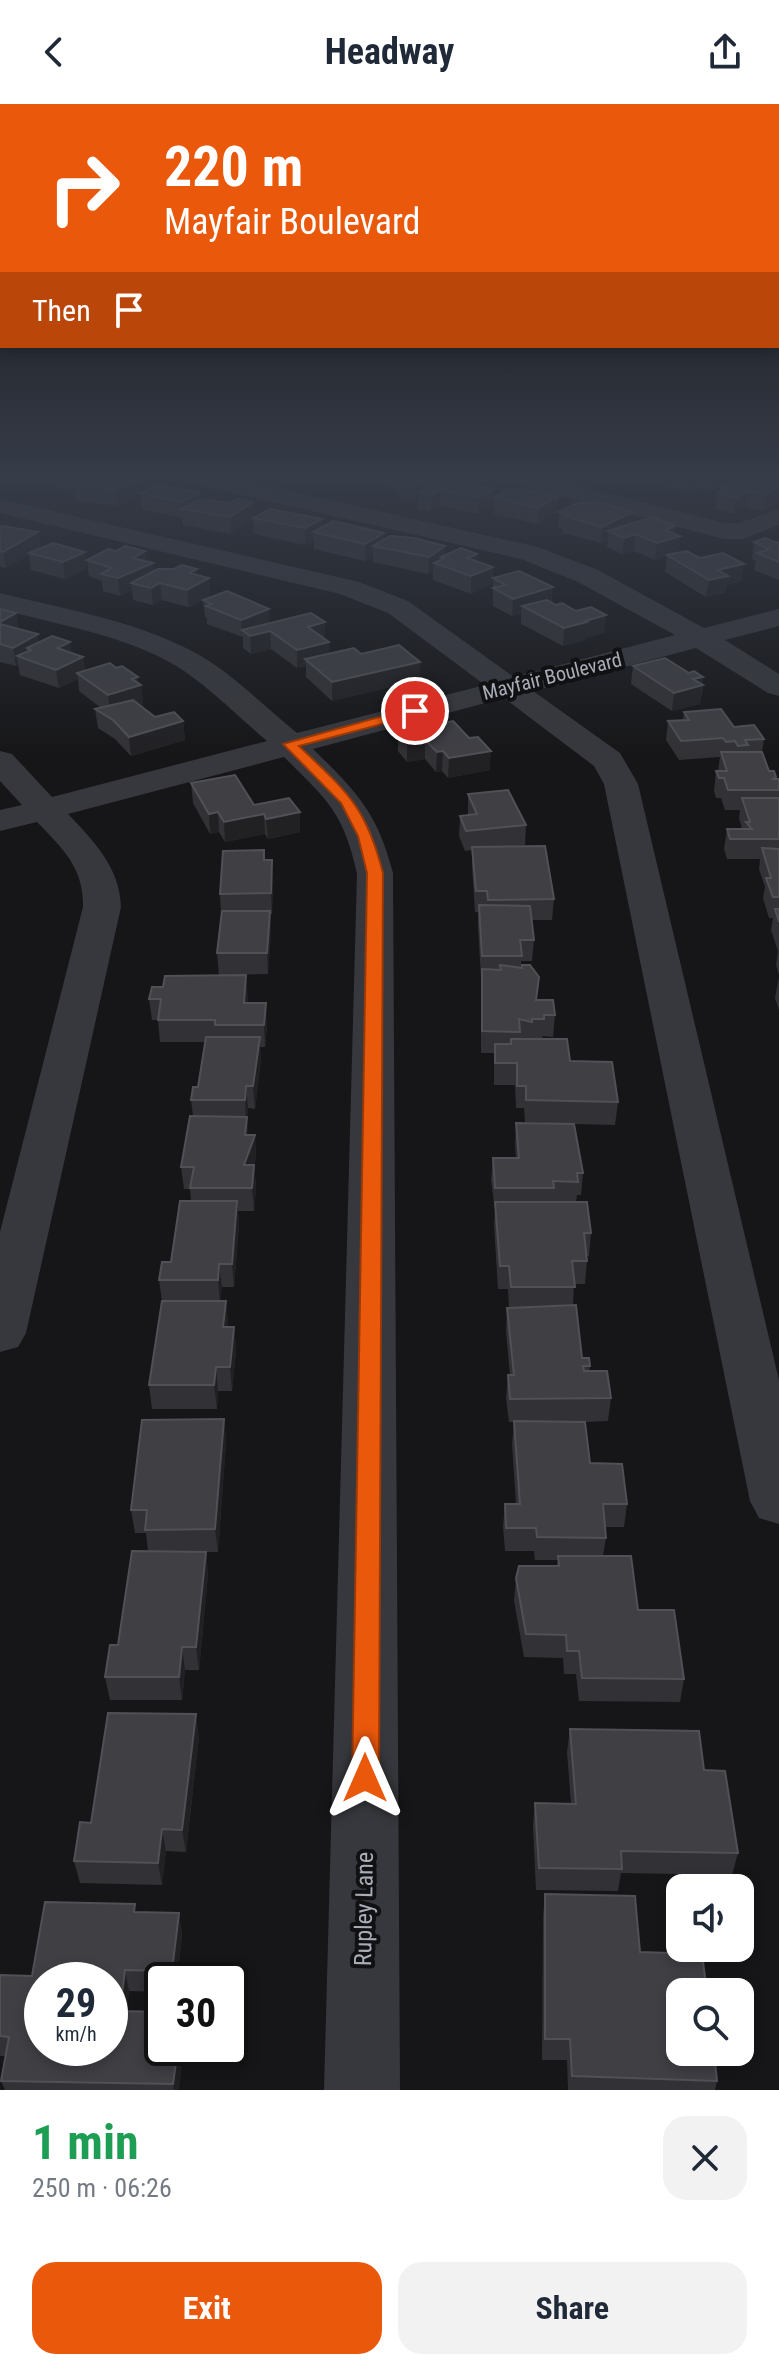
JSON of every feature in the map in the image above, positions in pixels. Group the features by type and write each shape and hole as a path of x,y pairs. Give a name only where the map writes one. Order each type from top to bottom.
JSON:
{"street":[{"path":"280,572 349,588 398,607 608,760 621,784 779,1501"},
{"path":"577,572 701,638 779,687"},
{"name":"Rupley Lane","path":"0,601 156,646 196,666 290,744 347,801 366,836 375,873 362,2090"},
{"name":"Mayfair Boulevard","path":"0,821 779,617"},
{"path":"0,761 82,849 102,884 102,907 0,1333"}],"building":[{"path":"105,572 133,572 118,578 101,574"},
{"path":"153,572 192,572 189,573 209,578 187,590 160,583 151,588 131,583"},
{"path":"459,572 482,572 471,576"},
{"path":"520,572 553,587 513,599 493,588 506,585 493,578"},
{"path":"695,572 721,572 728,576 709,580"},
{"path":"227,591 269,609 241,620 206,606 212,604 203,600"},
{"path":"547,600 556,605 562,603 576,611 591,607 606,615 564,628 522,606"},
{"path":"0,609 16,613 0,622"},
{"path":"311,613 325,622 308,627 329,642 297,650 270,631 250,636 242,630"},
{"path":"0,624 38,634 13,648 0,644"},
{"path":"52,636 70,642 57,648 83,657 56,670 17,656 31,650 27,648"},
{"path":"399,645 420,662 332,682 305,659 354,648 361,654"},
{"path":"665,658 689,673 694,671 703,677 693,679 703,685 674,693 633,666"},
{"path":"110,663 116,668 122,666 138,677 132,679 141,685 108,695 77,673"},
{"path":"133,700 155,717 174,712 183,721 129,737 113,720 95,709"},
{"path":"721,709 734,727 754,725 764,739 745,740 748,745 738,746 735,741 726,742 723,738 681,741 668,721 689,720 684,712"},
{"path":"453,721 469,738 478,737 491,751 449,758 425,740 407,743 398,732"},
{"path":"721,752 762,752 769,771 774,771 776,777 773,779 779,779 779,790 728,790 724,778 719,778 716,771 727,771"},
{"path":"235,775 254,805 289,798 300,812 266,819 264,814 224,822 218,812 209,814 191,783"},
{"path":"508,790 526,825 466,831 460,816 477,814 468,794"},
{"path":"742,798 779,798 779,839 730,839 727,829 752,829 746,822 750,822"},
{"path":"545,846 554,899 488,900 487,891 476,891 472,847"},
{"path":"762,848 779,849 779,897 773,897 766,878 771,878"},
{"path":"264,850 264,860 272,860 271,893 220,894 223,851"},
{"path":"479,905 530,906 534,940 520,940 522,956 482,956"},
{"path":"222,911 270,911 267,953 217,953"},
{"path":"500,965 522,968 522,965 530,965 539,977 536,1000 553,1000 555,1015 544,1015 544,1019 532,1019 532,1022 519,1019 520,1032 482,1031 482,969 501,970"},
{"path":"246,975 244,1003 266,1003 264,1025 215,1025 215,1020 158,1020 161,999 149,999 152,987 163,987 165,976"},
{"path":"206,1037 260,1037 253,1086 246,1086 245,1100 191,1100 193,1087 198,1087"},
{"path":"511,1039 567,1039 570,1061 612,1062 618,1102 526,1100 526,1086 517,1086 517,1063 495,1063 495,1044 511,1044"},
{"path":"190,1116 247,1117 245,1135 255,1135 244,1165 254,1165 252,1188 190,1188 194,1167 181,1167"},
{"path":"516,1123 574,1124 583,1173 577,1173 578,1182 553,1181 554,1188 495,1188 493,1158 519,1158"},
{"path":"180,1201 237,1201 232,1264 219,1264 218,1280 159,1280 162,1262 171,1262"},
{"path":"495,1202 587,1202 591,1233 584,1233 587,1261 572,1261 575,1287 511,1287 509,1266 500,1266"},
{"path":"162,1301 226,1301 223,1327 234,1327 230,1367 216,1367 214,1385 149,1385"},
{"path":"576,1305 582,1358 589,1358 590,1366 583,1366 584,1371 607,1371 611,1398 510,1399 508,1375 514,1375 507,1308"},
{"path":"224,1419 215,1529 145,1530 147,1510 131,1510 142,1420"},
{"path":"514,1421 585,1422 590,1463 622,1464 627,1504 603,1504 606,1538 537,1537 536,1528 506,1528 505,1504 520,1504"},
{"path":"132,1551 206,1552 196,1647 182,1647 179,1677 105,1677 110,1645 118,1645"},
{"path":"558,1556 631,1556 638,1610 674,1610 684,1679 582,1678 579,1651 567,1651 566,1635 526,1634 516,1578 519,1566 559,1566"},
{"path":"108,1713 196,1714 182,1830 162,1829 158,1863 74,1861 80,1822 91,1823"},
{"path":"570,1729 699,1731 704,1770 725,1771 738,1853 621,1851 622,1869 539,1868 535,1803 576,1804"},
{"path":"545,1894 635,1896 640,1952 666,1953 666,1962 703,1962 705,1978 666,1978 666,2066 715,2066 717,2081 572,2076 570,2039 545,2039"},
{"path":"45,1902 135,1904 134,1912 179,1913 173,1962 144,1962 144,1970 128,1970 128,1962 34,1962"},
{"path":"0,1975 24,1976 24,2066 128,2066 128,2011 144,2012 144,2066 176,2066 173,2084 1,2081 9,2037 0,2036"}],"route":[{"path":"365,1778 375,873 366,836 347,801 290,744 415,711"}]}
